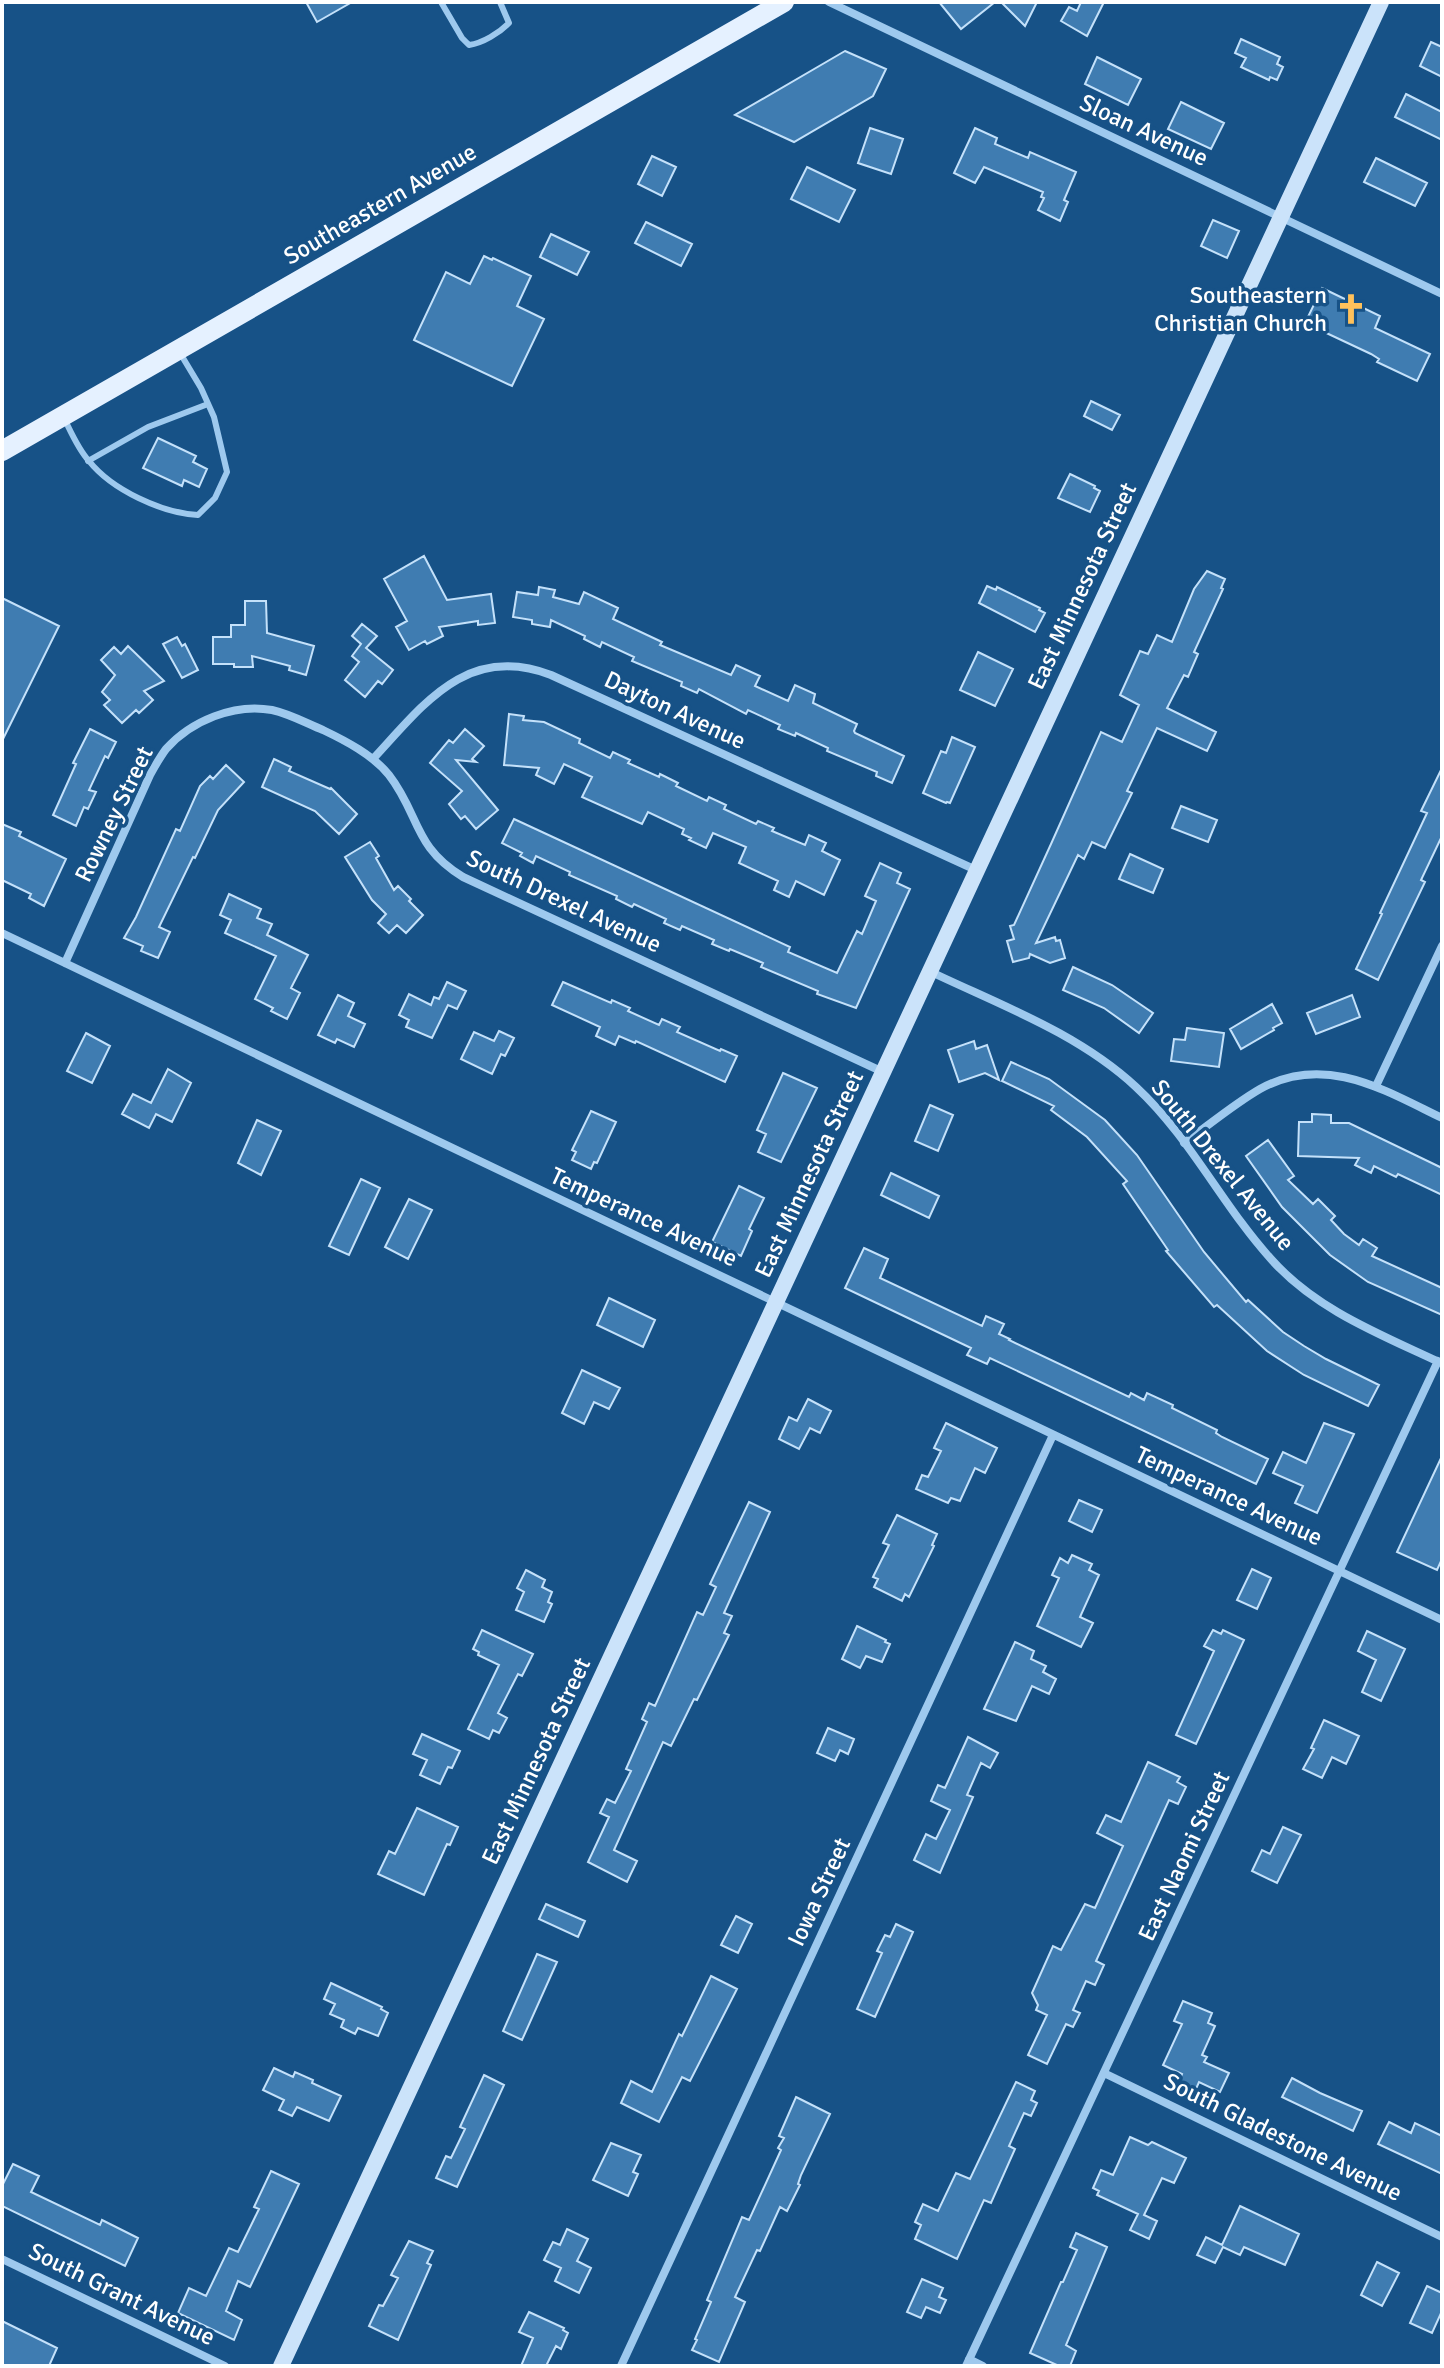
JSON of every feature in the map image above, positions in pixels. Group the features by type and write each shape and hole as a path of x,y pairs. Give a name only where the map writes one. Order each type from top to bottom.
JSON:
{"main road":[{"name":"Southeastern Avenue","path":"2,451 784,2"}],"street":[{"name":"Sloan Avenue","path":"829,2 1442,294"},
{"name":"East Minnesota Street","path":"281,2366 1381,2"},
{"name":"Dayton Avenue","path":"373,759 429,699 451,681 495,666 533,669 976,870"},
{"name":"South Drexel Avenue","path":"230,712 258,709 286,714 331,734 373,759 398,788 425,844 455,873 883,1072"},
{"name":"Rowney Street","path":"65,963 159,758 178,737 194,726 230,712"},
{"name":"Temperance Avenue","path":"2,933 1442,1620"},
{"path":"1376,1086 1442,946"},
{"name":"South Drexel Avenue","path":"929,971 1063,1035 1122,1075 1155,1106 1242,1226 1291,1279 1350,1320 1440,1362"},
{"path":"1184,1143 1252,1094 1277,1082 1304,1076 1349,1077 1376,1086 1442,1118"},
{"name":"East Naomi Street","path":"968,2363 1106,2074 1338,1570 1440,1362"},
{"name":"Iowa Street","path":"621,2366 1053,1435"},
{"name":"South Gladestone Avenue","path":"1106,2074 1442,2237"},
{"name":"South Grant Avenue","path":"2,2259 225,2366"},
{"path":"968,2363 983,2366"}],"lane":[{"path":"441,2 469,45 509,23 500,2"},
{"path":"63,416 88,461 105,477 142,499 177,514 198,515 215,498 227,472 214,417 178,350"},
{"path":"88,461 148,427 208,404"}],"building":[{"path":"306,2 352,2 317,22"},
{"path":"939,2 995,2 961,29"},
{"path":"1001,2 1037,2 1025,26"},
{"path":"1081,2 1104,2 1087,36 1061,21 1069,7 1077,11"},
{"path":"1241,39 1280,57 1277,64 1283,67 1277,80 1270,77 1269,80 1241,67 1246,58 1235,53"},
{"path":"1431,42 1442,47 1442,77 1420,66"},
{"path":"845,51 886,69 873,96 794,142 735,115"},
{"path":"1097,57 1141,79 1128,105 1085,84"},
{"path":"1406,94 1442,112 1442,140 1395,117"},
{"path":"1181,102 1224,123 1211,149 1168,129"},
{"path":"870,128 903,139 891,174 858,163"},
{"path":"975,128 997,138 995,144 1028,158 1030,152 1076,172 1064,200 1068,202 1060,221 1038,210 1044,198 1041,197 1043,192 984,167 975,183 954,173"},
{"path":"652,156 676,167 662,196 638,184"},
{"path":"1376,158 1427,183 1415,206 1364,182"},
{"path":"807,167 855,190 839,222 791,199"},
{"path":"1213,220 1239,231 1227,258 1201,246"},
{"path":"646,222 692,244 681,266 635,243"},
{"path":"551,234 589,252 577,275 540,257"},
{"path":"484,256 531,276 517,306 544,319 512,386 414,340 446,272 470,284"},
{"path":"1322,288 1380,316 1375,328 1430,354 1417,381 1377,362 1379,359 1371,354 1305,323"},
{"path":"1091,401 1120,415 1112,430 1084,416"},
{"path":"158,438 196,456 193,462 207,469 199,487 184,480 182,486 143,468"},
{"path":"1070,474 1100,491 1090,512 1058,498"},
{"path":"424,556 447,600 491,594 495,623 478,625 478,621 439,627 443,636 409,650 396,627 407,621 384,579"},
{"path":"1207,571 1225,579 1223,589 1194,652 1198,654 1188,677 1184,675 1167,708 1216,732 1207,751 1157,728 1127,791 1132,793 1105,848 1092,842 1084,859 1078,855 1036,943 1055,937 1056,941 1060,940 1065,958 1050,963 1030,954 1029,958 1013,962 1007,941 1014,939 1010,926 1014,925 1101,732 1122,742 1139,705 1120,695 1140,651 1148,654 1157,635 1172,642 1194,589"},
{"path":"987,586 996,590 997,587 1040,608 1045,613 1035,632 979,603"},
{"path":"539,587 555,590 553,597 579,604 584,592 618,608 613,619 662,642 660,645 731,675 736,665 760,676 755,686 788,701 795,685 815,694 813,703 857,724 855,733 904,756 892,783 876,776 877,772 827,751 828,748 796,733 795,736 778,729 780,725 748,710 746,714 699,689 697,693 681,686 682,682 632,661 634,657 602,642 600,647 551,620 550,627 513,617 517,592 538,595"},
{"path":"2,598 59,626 2,741"},
{"path":"245,601 266,601 267,633 314,646 306,675 289,670 290,666 252,656 253,667 213,664 213,637 231,637 231,625 245,625"},
{"path":"362,624 377,636 366,648 393,670 382,684 378,681 365,697 345,680 359,662 352,656 361,644 352,636"},
{"path":"177,637 182,646 185,644 198,670 182,678 163,644"},
{"path":"128,646 164,681 144,691 153,700 122,723 104,705 110,700 102,692 115,675 101,660 114,647 121,654"},
{"path":"978,652 1013,669 995,706 960,690"},
{"path":"509,714 524,716 523,720 544,722 610,758 613,752 630,760 628,763 659,777 660,774 678,783 676,786 707,801 709,797 726,805 724,809 756,824 758,821 774,828 772,831 805,845 809,835 826,843 822,851 840,860 824,895 796,881 789,897 774,890 778,881 739,863 746,847 713,833 706,848 682,834 684,829 648,812 642,824 582,797 592,777 564,764 554,784 536,775 539,768 504,765"},
{"path":"90,729 116,742 108,758 105,756 89,790 96,792 88,809 84,807 76,826 53,815"},
{"path":"465,729 484,746 472,759 476,762 456,760 498,810 476,829 465,816 461,819 449,804 462,791 430,763 449,740 453,743"},
{"path":"952,737 975,747 950,803 946,803 923,793 941,751 946,753"},
{"path":"274,759 291,767 289,771 331,788 357,814 339,834 315,811 262,787"},
{"path":"226,765 244,782 218,810 193,857 159,927 170,932 158,958 141,951 143,946 124,938 200,786 210,776 213,779"},
{"path":"1442,768 1442,836 1421,880 1425,882 1378,980 1356,969 1427,813 1421,811"},
{"path":"1181,806 1217,820 1208,842 1172,828"},
{"path":"514,819 790,947 788,952 837,973 857,931 862,934 876,901 865,896 880,863 901,873 897,883 910,889 856,1008 817,994 818,991 761,967 763,963 712,944 714,940 682,926 680,930 664,923 666,919 634,904 632,907 616,899 617,896 569,875 570,872 536,856 533,863 520,856 522,853 502,843"},
{"path":"2,824 66,859 44,906 29,898 31,894 2,880"},
{"path":"370,842 394,890 398,886 423,915 406,933 397,925 389,933 378,923 386,914 372,900 345,857"},
{"path":"1130,854 1163,869 1153,893 1119,879"},
{"path":"229,894 261,909 257,918 272,924 267,935 308,955 291,988 300,993 287,1019 255,999 276,956 225,933 231,920 220,915"},
{"path":"1073,967 1112,985 1153,1013 1139,1033 1104,1008 1063,990"},
{"path":"447,982 466,991 457,1009 448,1005 432,1038 406,1027 409,1020 399,1015 409,994 431,1005 434,997 439,999"},
{"path":"563,982 630,1008 628,1011 659,1025 662,1019 680,1027 677,1032 737,1056 725,1082 636,1041 619,1036 615,1045 596,1036 600,1027 552,1005"},
{"path":"338,995 354,1003 348,1016 365,1024 354,1047 318,1035"},
{"path":"1352,995 1360,1017 1316,1034 1307,1013"},
{"path":"1272,1004 1282,1023 1241,1049 1230,1029"},
{"path":"1187,1028 1224,1033 1219,1067 1171,1061 1174,1039 1185,1040"},
{"path":"499,1031 514,1038 505,1056 501,1054 492,1074 461,1059 474,1032 494,1041"},
{"path":"86,1033 110,1046 92,1083 67,1071"},
{"path":"974,1041 976,1049 987,1045 999,1080 985,1073 959,1082 948,1050"},
{"path":"1011,1062 1049,1079 1105,1120 1137,1155 1204,1252 1246,1302 1248,1300 1283,1332 1304,1346 1379,1385 1368,1406 1304,1375 1267,1351 1217,1305 1214,1307 1166,1251 1123,1184 1127,1181 1087,1137 1051,1110 1054,1106 1002,1081"},
{"path":"168,1069 191,1083 172,1122 156,1114 149,1128 122,1114 133,1094 151,1103"},
{"path":"783,1073 817,1088 781,1162 758,1152 766,1134 757,1130"},
{"path":"930,1105 953,1115 938,1151 915,1141"},
{"path":"591,1111 616,1122 597,1163 594,1162 591,1169 572,1160 576,1152 572,1150"},
{"path":"1312,1114 1331,1115 1331,1123 1349,1123 1442,1168 1442,1195 1374,1166 1371,1173 1355,1165 1359,1158 1298,1156 1299,1122 1312,1122"},
{"path":"257,1120 281,1131 261,1175 238,1163"},
{"path":"1268,1140 1294,1176 1288,1180 1313,1204 1318,1199 1335,1216 1331,1220 1344,1234 1359,1245 1363,1239 1377,1248 1372,1256 1442,1288 1442,1315 1368,1282 1330,1255 1282,1207 1246,1156"},
{"path":"891,1173 939,1196 929,1218 881,1195"},
{"path":"361,1179 380,1188 349,1255 329,1246"},
{"path":"739,1186 764,1198 749,1229 752,1231 741,1256 712,1242"},
{"path":"409,1199 432,1210 408,1259 385,1247"},
{"path":"864,1248 888,1259 880,1278 982,1326 986,1316 1004,1324 999,1334 1009,1340 1129,1397 1131,1393 1144,1400 1147,1393 1217,1430 1216,1433 1222,1437 1268,1459 1256,1484 990,1358 987,1364 967,1355 971,1348 845,1288"},
{"path":"609,1298 655,1320 643,1347 597,1325"},
{"path":"582,1370 620,1388 609,1409 594,1402 584,1424 562,1413"},
{"path":"808,1399 831,1411 820,1433 810,1428 799,1449 779,1439 789,1417 797,1421"},
{"path":"946,1423 997,1448 985,1473 975,1468 960,1501 951,1498 948,1503 916,1489 922,1475 928,1477 941,1451 934,1448"},
{"path":"1324,1423 1354,1434 1317,1513 1295,1503 1303,1486 1273,1473 1283,1452 1306,1463"},
{"path":"1442,1456 1442,1559 1437,1570 1397,1552"},
{"path":"1079,1500 1102,1510 1092,1532 1069,1521"},
{"path":"749,1502 770,1512 724,1613 732,1616 724,1633 729,1635 671,1746 663,1742 614,1850 637,1861 627,1882 588,1862 609,1817 600,1813 607,1799 615,1803 631,1771 626,1769 647,1722 642,1719 649,1703 655,1706 697,1612 703,1615 716,1587 710,1584"},
{"path":"897,1515 937,1534 909,1597 905,1594 902,1601 874,1587 878,1579 873,1577 889,1545 883,1543"},
{"path":"1072,1555 1092,1564 1089,1570 1099,1575 1080,1617 1093,1623 1081,1647 1037,1626 1059,1578 1052,1575 1060,1558 1068,1563"},
{"path":"1252,1569 1271,1578 1257,1609 1237,1600"},
{"path":"526,1570 545,1580 542,1587 552,1592 548,1602 552,1604 544,1622 516,1610 524,1592 517,1588"},
{"path":"857,1626 890,1644 882,1662 866,1656 860,1668 842,1659"},
{"path":"482,1630 533,1654 522,1676 518,1674 498,1713 507,1718 499,1733 493,1730 489,1739 468,1729 499,1665 478,1655 479,1652 473,1649"},
{"path":"1213,1630 1221,1634 1223,1630 1244,1640 1196,1744 1176,1735 1214,1651 1204,1646"},
{"path":"1367,1631 1405,1649 1381,1701 1362,1692 1376,1660 1358,1651"},
{"path":"1015,1642 1034,1651 1031,1659 1046,1666 1043,1672 1056,1679 1049,1694 1032,1686 1016,1721 984,1709"},
{"path":"1324,1720 1359,1736 1346,1764 1332,1757 1322,1778 1303,1769"},
{"path":"828,1728 854,1739 848,1754 840,1750 835,1761 817,1753"},
{"path":"422,1734 460,1751 440,1784 420,1775 427,1760 413,1754"},
{"path":"968,1737 998,1753 990,1768 981,1763 967,1795 973,1797 940,1873 914,1860 926,1834 936,1839 950,1810 931,1801 938,1785 945,1788"},
{"path":"1148,1762 1180,1777 1177,1782 1186,1787 1178,1804 1169,1800 1096,1961 1104,1965 1095,1985 1086,1981 1073,2010 1080,2013 1073,2027 1066,2024 1047,2064 1028,2055 1047,2015 1036,2010 1038,2005 1032,1993 1053,1946 1061,1950 1085,1904 1095,1908 1123,1846 1097,1833 1106,1815 1121,1822"},
{"path":"417,1808 458,1827 424,1895 378,1874 389,1851 395,1854"},
{"path":"1283,1827 1301,1835 1277,1883 1252,1871 1262,1850 1270,1854"},
{"path":"546,1904 585,1921 578,1937 539,1919"},
{"path":"736,1916 752,1924 738,1953 721,1945"},
{"path":"896,1924 913,1932 875,2017 857,2009 882,1953 877,1951 885,1935 890,1937"},
{"path":"537,1954 557,1962 522,2040 503,2031"},
{"path":"711,1976 737,1989 690,2081 682,2077 659,2122 621,2103 631,2081 652,2092"},
{"path":"331,1983 382,2007 388,2013 378,2036 358,2028 355,2034 341,2027 344,2020 330,2014 335,2004 324,1999"},
{"path":"1183,2001 1212,2013 1208,2023 1215,2026 1202,2055 1207,2057 1204,2062 1229,2073 1220,2092 1199,2082 1196,2089 1179,2081 1182,2074 1163,2065 1182,2024 1174,2021"},
{"path":"274,2068 293,2077 295,2072 341,2096 329,2121 297,2107 292,2116 279,2110 284,2100 263,2090"},
{"path":"484,2075 504,2085 457,2187 436,2178 446,2156 451,2158 465,2129 460,2127"},
{"path":"1292,2078 1362,2111 1353,2131 1282,2097"},
{"path":"1016,2082 1035,2091 1031,2100 1037,2103 1031,2116 1024,2113 1009,2146 1015,2149 991,2203 984,2200 957,2259 915,2239 921,2225 915,2222 923,2204 938,2211 956,2173 970,2179"},
{"path":"796,2097 830,2114 787,2211 780,2207 735,2297 745,2302 719,2362 692,2350 695,2339 711,2302 707,2300 742,2217 749,2220 781,2150 778,2148 784,2138 779,2136"},
{"path":"1389,2122 1411,2133 1415,2123 1442,2136 1442,2174 1378,2144"},
{"path":"1130,2137 1148,2145 1152,2142 1186,2158 1174,2183 1162,2178 1144,2215 1157,2221 1149,2239 1130,2230 1138,2214 1097,2195 1099,2191 1093,2188 1101,2170 1113,2175"},
{"path":"611,2143 641,2155 633,2172 638,2174 628,2196 593,2180"},
{"path":"13,2164 39,2176 31,2192 100,2225 102,2220 138,2238 125,2266 2,2206 2,2186"},
{"path":"271,2171 299,2184 250,2287 238,2281 226,2311 242,2320 234,2340 178,2313 189,2288 206,2296 229,2248 238,2252 259,2209 254,2207"},
{"path":"1240,2206 1299,2234 1285,2265 1244,2247 1240,2255 1223,2247 1215,2263 1197,2255 1206,2237 1222,2245"},
{"path":"567,2229 588,2239 577,2261 591,2268 579,2293 555,2281 561,2268 544,2260 553,2242 560,2245"},
{"path":"1076,2233 1107,2247 1066,2345 1076,2351 1070,2366 1059,2366 1030,2353 1077,2250 1070,2247"},
{"path":"409,2241 433,2251 427,2263 431,2265 398,2340 369,2326 398,2278 391,2275"},
{"path":"1377,2262 1399,2273 1382,2306 1361,2295"},
{"path":"922,2279 943,2288 939,2297 946,2300 940,2313 926,2307 921,2318 907,2312"},
{"path":"1427,2286 1442,2293 1442,2311 1432,2333 1410,2323"},
{"path":"529,2312 564,2328 568,2333 561,2349 556,2346 546,2366 521,2366 533,2338 519,2332"},
{"path":"2,2321 57,2348 49,2366 2,2366"}],"place":[{"name":"Southeastern Christian Church","path":"1351,309"}]}
